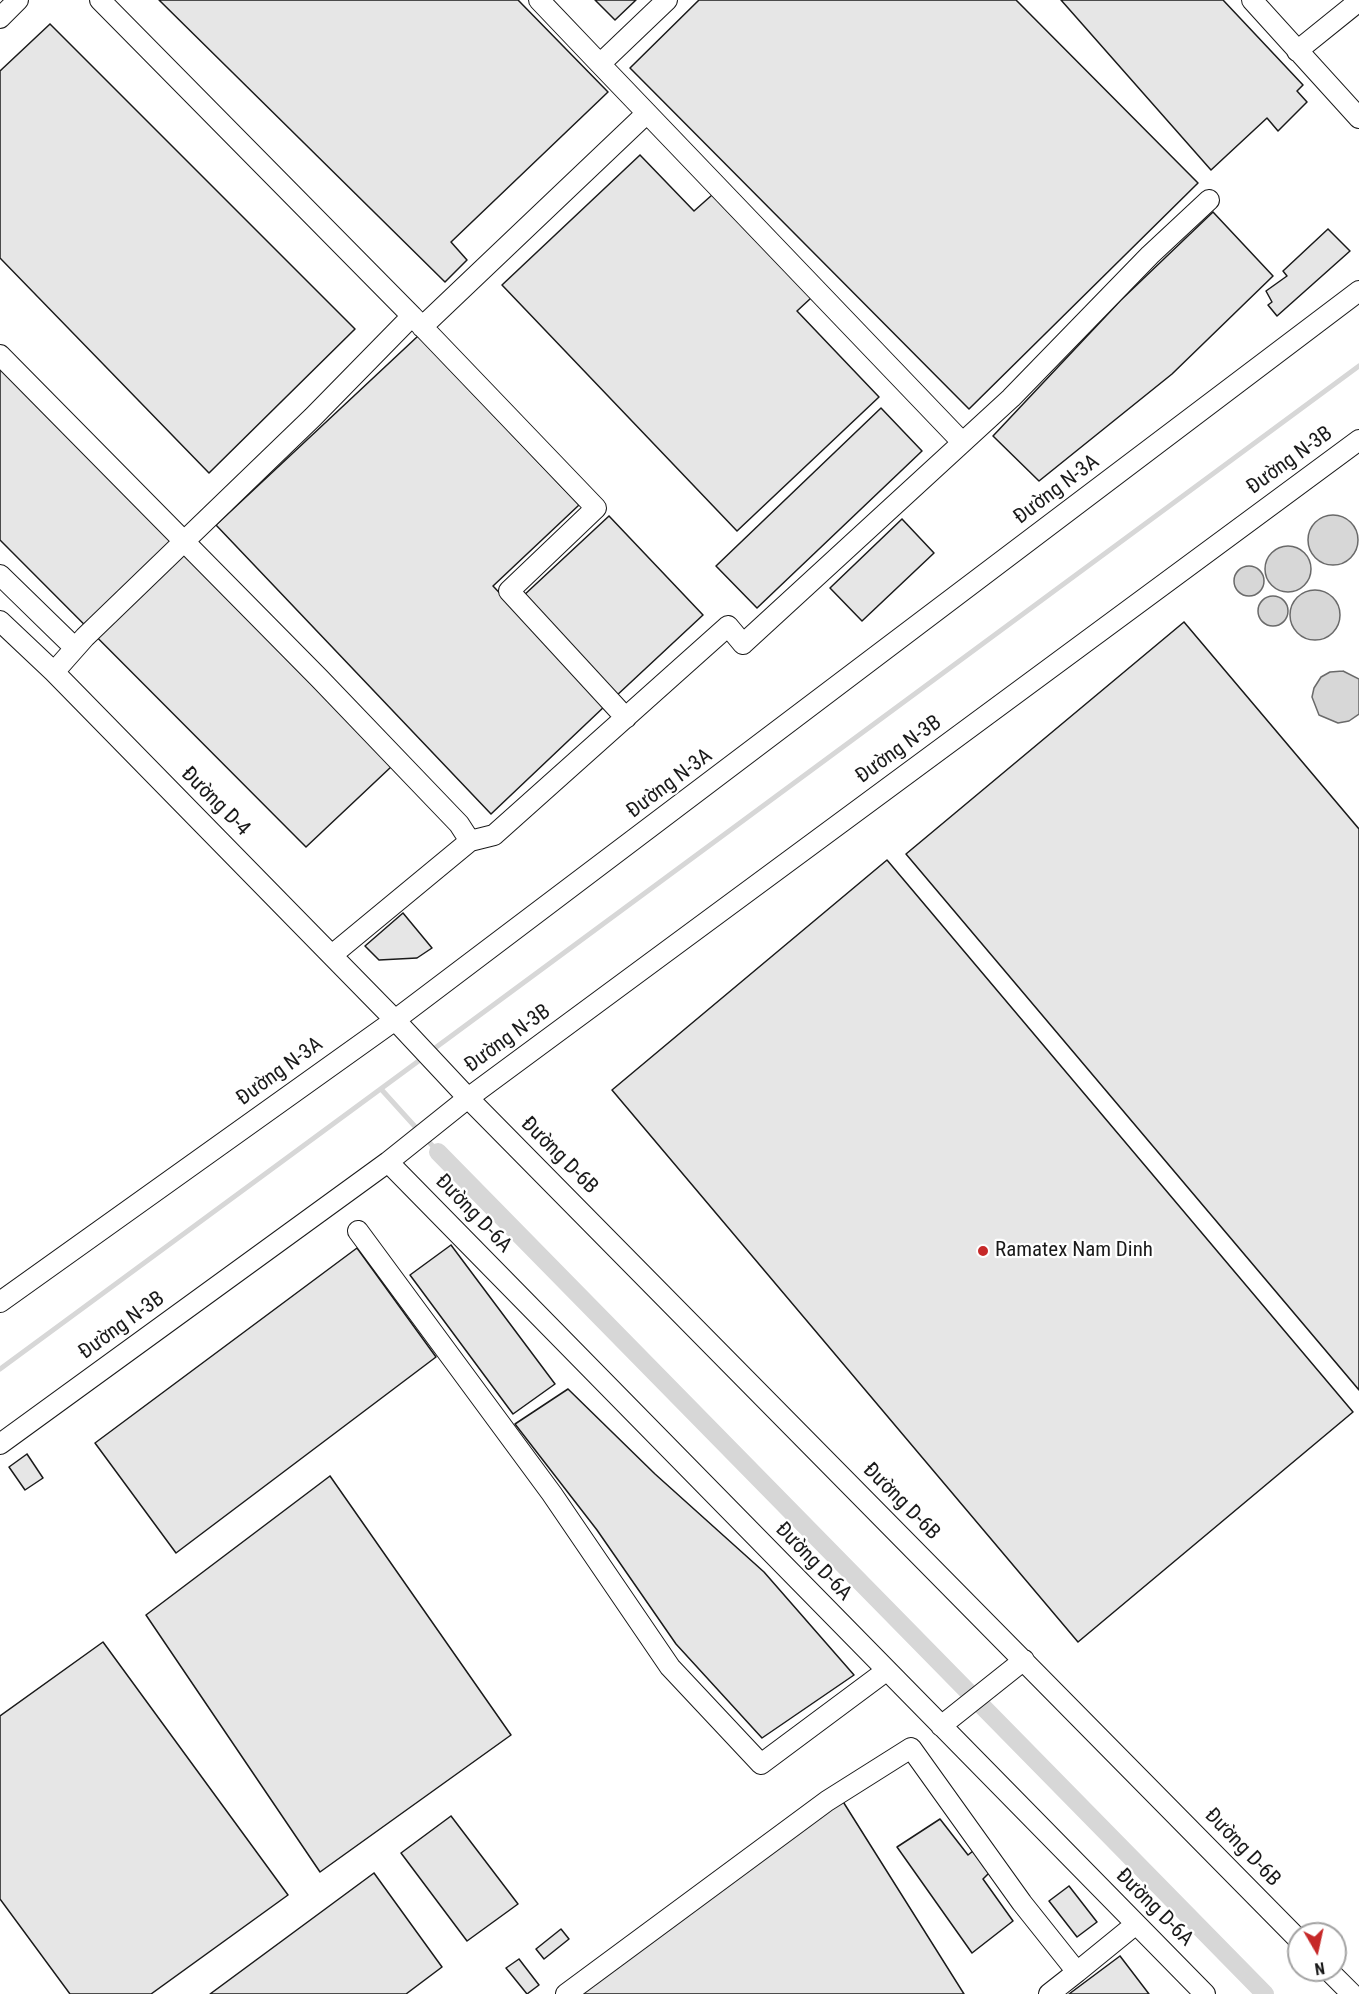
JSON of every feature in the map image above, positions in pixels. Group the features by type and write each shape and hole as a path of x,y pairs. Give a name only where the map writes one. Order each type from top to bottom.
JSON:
{"street":[{"path":"0,18 18,0"},
{"path":"100,0 417,322 596,508 509,591 626,718"},
{"path":"539,0 962,442"},
{"path":"600,64 667,0"},
{"path":"1252,0 1359,117"},
{"path":"1297,51 1359,1"},
{"path":"54,672 75,648 183,541 417,322 647,113"},
{"path":"332,955 470,841 494,835 728,626 743,644 1011,398 1150,255 1209,200"},
{"name":"Đường N-3A","path":"2,1296 395,1020 1359,291"},
{"path":"0,355 416,779 459,824 470,841"},
{"name":"Đường N-3B","path":"0,1444 388,1162 468,1098 1359,440"},
{"path":"0,575 75,648"},
{"name":"Đường D-4","path":"0,621 54,672 441,1069"},
{"name":"Đường D-6B","path":"441,1069 1287,1928"},
{"name":"Đường D-6A","path":"388,1162 1205,1994"},
{"path":"358,1231 552,1494 670,1667 761,1764 886,1671"},
{"path":"941,1726 1024,1660"},
{"path":"566,1994 827,1801 911,1748 1022,1903 1077,1972"},
{"path":"1049,1994 1136,1924"},
{"path":"1340,1982 1352,1994"}],"shaded area":[{"path":"1328,515 1338,515 1351,522 1358,535 1358,545 1351,558 1338,565 1328,565 1319,561 1312,554 1308,545 1308,535 1312,526 1319,519"},
{"path":"1288,546 1304,553 1311,569 1304,585 1288,592 1272,585 1265,569 1272,553"},
{"path":"1249,566 1260,570 1264,581 1260,592 1249,596 1238,592 1234,581 1238,570"},
{"path":"1310,590 1320,590 1333,597 1340,610 1340,620 1333,633 1320,640 1310,640 1301,636 1294,629 1290,620 1290,610 1294,601 1301,594"},
{"path":"1273,596 1284,600 1288,611 1284,622 1273,626 1262,622 1258,611 1262,600"},
{"path":"1343,671 1359,679 1359,714 1349,721 1338,723 1319,715 1312,697 1314,688 1321,677 1330,672"}],"building":[{"path":"159,0 518,0 608,92 451,242 467,260 445,282"},
{"path":"595,0 636,0 615,20"},
{"path":"699,0 1016,0 1198,183 969,409 630,68"},
{"path":"1061,0 1223,0 1303,85 1297,91 1307,102 1278,131 1267,118 1211,170"},
{"path":"50,24 355,329 209,473 0,258 0,71"},
{"path":"640,155 694,211 712,195 811,298 797,311 879,397 737,531 502,285"},
{"path":"1213,212 1273,276 1172,374 1039,481 993,436 1121,300"},
{"path":"1328,229 1350,251 1277,316 1268,305 1272,302 1266,291 1287,276 1283,271"},
{"path":"418,336 579,505 493,586 606,705 491,814 216,525"},
{"path":"0,368 392,766 306,847 0,540"},
{"path":"881,408 922,451 757,608 716,566"},
{"path":"609,516 703,615 615,697 522,597"},
{"path":"902,519 934,553 862,621 830,588"},
{"path":"1184,622 1359,829 1359,1390 906,854"},
{"name":"Ramatex Nam Dinh","path":"887,860 1353,1412 1078,1642 612,1090"},
{"path":"403,913 432,948 417,958 379,960 365,946"},
{"path":"451,1245 555,1384 513,1414 410,1275"},
{"path":"357,1248 436,1357 176,1553 95,1443"},
{"path":"568,1389 655,1474 764,1572 854,1675 762,1738 676,1644 597,1530 515,1424"},
{"path":"27,1454 43,1478 25,1490 9,1467"},
{"path":"330,1476 511,1735 320,1872 146,1615"},
{"path":"103,1642 288,1895 151,1994 70,1994 0,1899 0,1716"},
{"path":"842,1800 964,1994 582,1994"},
{"path":"451,1816 518,1904 467,1941 401,1853"},
{"path":"940,1819 968,1855 973,1851 989,1873 983,1879 1013,1921 972,1953 897,1847"},
{"path":"374,1873 442,1967 406,1994 210,1994"},
{"path":"1069,1886 1097,1922 1077,1937 1049,1901"},
{"path":"561,1929 569,1939 544,1959 536,1949"},
{"path":"1120,1956 1149,1994 1069,1994"},
{"path":"519,1959 539,1985 527,1994 506,1968"}],"waterway":[{"path":"431,1051 1359,366"},
{"path":"0,1369 424,1057"},
{"path":"381,1089 438,1152"},
{"path":"438,1152 1265,1994"}],"place":[{"name":"Ramatex Nam Dinh","path":"983,1251"}]}
